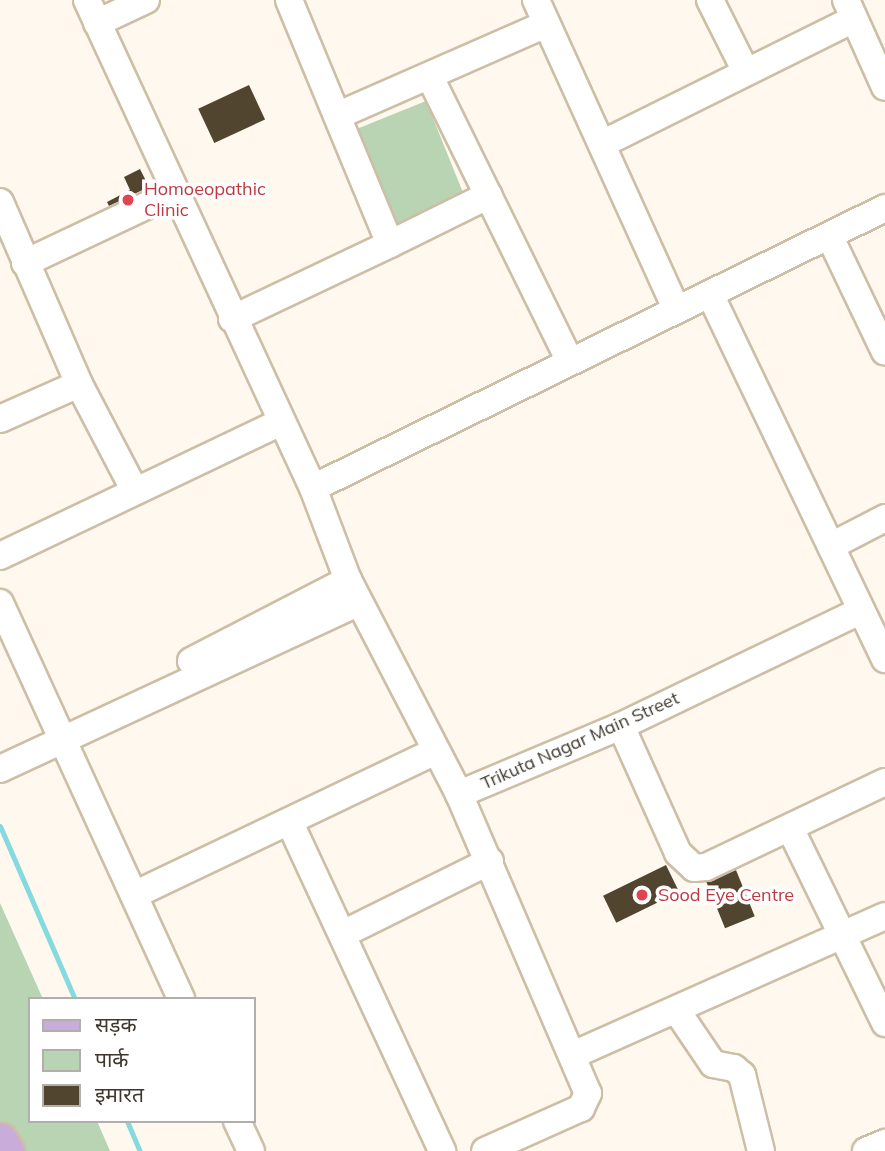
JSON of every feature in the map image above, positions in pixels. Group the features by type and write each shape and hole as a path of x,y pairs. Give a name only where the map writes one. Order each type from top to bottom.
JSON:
{"main road":[{"path":"0,1140 6,1151"}],"street":[{"path":"92,12 146,0"},
{"path":"289,0 339,115 390,244"},
{"path":"710,0 746,72"},
{"path":"602,144 746,72 850,10 885,87"},
{"name":"Trikuta Nagar Main Street","path":"92,12 279,423 313,488 353,591 434,752 459,794 621,726 860,611"},
{"path":"339,115 430,77 541,12 676,309"},
{"path":"430,77 569,359"},
{"path":"25,263 173,193"},
{"path":"232,319 489,195"},
{"path":"0,202 79,384 135,491"},
{"path":"313,488 569,359 830,237 885,208"},
{"path":"830,237 885,352"},
{"path":"710,294 885,659"},
{"path":"0,419 79,384"},
{"path":"0,556 279,423"},
{"path":"831,546 885,518"},
{"path":"0,753 57,733 353,591"},
{"path":"0,603 57,733 180,997"},
{"path":"621,726 685,863 706,867 885,782"},
{"path":"0,769 57,733"},
{"path":"134,895 290,823 434,752"},
{"path":"459,794 585,1077 587,1102 485,1151"},
{"path":"290,823 442,1151"},
{"path":"790,828 840,940 885,1023"},
{"path":"343,934 490,861"},
{"path":"575,1054 840,940 885,916"},
{"path":"677,1011 713,1064 734,1068 743,1075 761,1151"},
{"path":"238,1123 251,1151"},
{"path":"866,1151 885,1143"}],"green space":[{"path":"426,101 466,200 393,230 353,131"},
{"path":"0,903 42,997 28,997 28,1123 98,1123 110,1151 16,1151 0,1121"}],"building":[{"path":"249,85 265,119 214,143 198,109"},
{"path":"140,169 149,187 109,206 107,202 130,190 124,177"},
{"path":"666,865 679,892 616,923 603,896"},
{"path":"736,870 755,916 725,928 706,882"}],"waterway":[{"path":"0,826 74,997"},
{"path":"128,1123 140,1151"}],"place":[{"name":"Homoeopathic Clinic","path":"128,200"},
{"name":"Sood Eye Centre","path":"642,895"}]}
